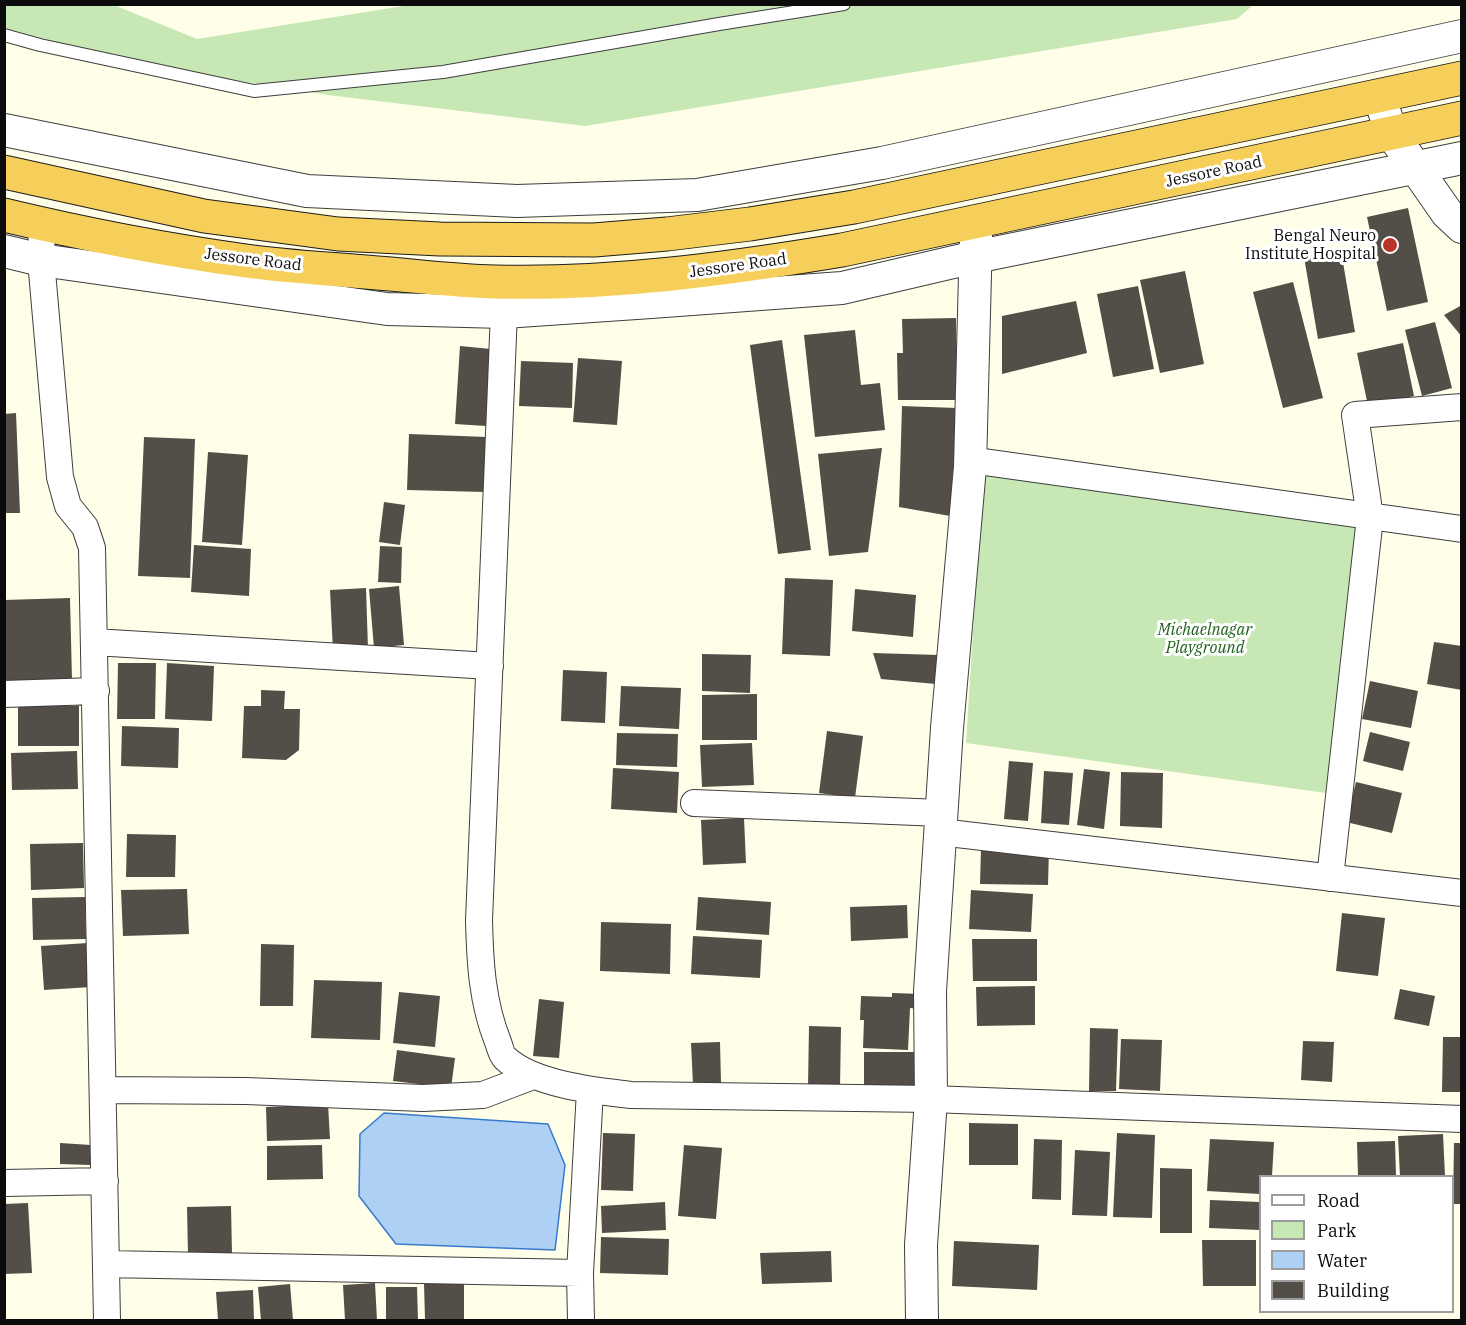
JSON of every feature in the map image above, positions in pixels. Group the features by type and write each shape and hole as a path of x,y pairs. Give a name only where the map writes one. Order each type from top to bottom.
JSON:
{"highway":[{"path":"4,172 204,216 338,234 440,239 594,240 750,224 854,207 1461,78"},
{"name":"Jessore Road","path":"4,215 246,261 495,282 686,274 831,252 976,223 1461,118"}],"street":[{"path":"4,130 307,191 517,201 697,195 882,163 1461,36"},
{"path":"1379,96 1392,134 1447,213 1461,227"},
{"path":"4,250 41,260 387,309 504,312 842,288 975,257 1461,159"},
{"path":"922,1320 921,1245 931,1099 930,991 970,460 976,223"},
{"path":"42,224 41,260 60,477 68,506 85,527 92,548 107,1320"},
{"path":"504,312 479,920 481,978 491,1025 504,1057 533,1076 590,1090 631,1095 931,1099 1461,1119"},
{"path":"1330,878 1370,517 1354,415 1461,407"},
{"path":"970,460 1461,529"},
{"path":"94,642 490,666"},
{"path":"4,694 96,691"},
{"path":"694,803 941,823 1330,878 1461,893"},
{"path":"103,1090 246,1091 423,1098 483,1095 533,1076"},
{"path":"581,1320 580,1273 590,1090"},
{"path":"4,1183 105,1180"},
{"path":"106,1264 580,1273"}],"lane":[{"path":"4,35 40,45 254,91 442,72 844,4"}],"green space":[{"path":"416,4 1253,5 1237,19 585,126 328,95 137,65 5,28 4,5 114,5 197,39"},
{"name":"Michaelnagar Playground","path":"983,472 1362,525 1326,793 966,743"}],"water":[{"path":"384,1113 548,1124 565,1165 555,1250 396,1244 359,1196 360,1134"}],"building":[{"path":"1408,208 1428,302 1387,311 1367,217"},
{"path":"1341,251 1355,332 1318,339 1304,257"},
{"path":"1185,271 1204,364 1160,373 1140,280"},
{"path":"1293,282 1323,398 1283,408 1253,292"},
{"path":"1138,286 1154,369 1113,377 1097,294"},
{"path":"1076,301 1087,353 1002,374 1002,316"},
{"path":"1462,305 1462,337 1444,315"},
{"path":"956,318 957,400 898,400 897,353 903,353 902,319"},
{"path":"1435,322 1452,388 1422,396 1405,330"},
{"path":"855,330 861,385 880,383 885,430 815,437 804,335"},
{"path":"782,340 811,550 778,554 750,345"},
{"path":"1403,343 1414,396 1368,406 1357,353"},
{"path":"460,346 491,349 486,426 455,424"},
{"path":"578,358 622,361 617,425 573,422"},
{"path":"521,361 573,363 572,408 519,406"},
{"path":"902,406 957,408 950,516 899,507"},
{"path":"16,413 20,513 4,513 4,414"},
{"path":"409,434 487,437 485,492 407,490"},
{"path":"144,437 195,439 190,578 138,576"},
{"path":"882,448 868,552 829,556 818,454"},
{"path":"208,452 248,455 242,545 202,542"},
{"path":"384,502 405,505 400,545 379,542"},
{"path":"194,545 251,549 249,596 191,592"},
{"path":"380,546 402,547 401,583 378,582"},
{"path":"785,578 833,580 830,656 782,654"},
{"path":"399,586 404,645 374,648 369,589"},
{"path":"366,588 368,649 333,651 330,590"},
{"path":"855,589 916,595 913,637 852,631"},
{"path":"70,598 72,680 6,682 4,600"},
{"path":"1434,642 1462,646 1462,690 1427,684"},
{"path":"873,653 939,655 936,684 881,679"},
{"path":"702,654 751,655 750,693 702,691"},
{"path":"118,663 156,663 155,719 117,719"},
{"path":"167,663 214,666 212,721 165,719"},
{"path":"563,670 607,672 605,723 561,721"},
{"path":"1370,681 1418,691 1411,728 1362,719"},
{"path":"621,686 681,688 679,729 619,726"},
{"path":"261,690 285,691 284,709 300,709 299,750 286,760 242,758 244,706 261,706"},
{"path":"757,694 757,740 702,740 702,695"},
{"path":"18,705 79,706 79,746 18,746"},
{"path":"122,726 179,728 178,768 121,766"},
{"path":"827,731 863,736 855,798 819,793"},
{"path":"1370,732 1410,742 1403,771 1363,761"},
{"path":"617,733 678,734 677,767 616,765"},
{"path":"752,743 754,785 702,787 700,745"},
{"path":"77,751 78,789 12,790 11,753"},
{"path":"1009,761 1033,763 1028,821 1004,819"},
{"path":"613,768 679,772 677,813 611,809"},
{"path":"1084,769 1110,772 1104,829 1077,825"},
{"path":"1044,771 1073,773 1069,825 1041,823"},
{"path":"1121,772 1163,773 1162,828 1120,826"},
{"path":"1356,782 1402,793 1392,833 1346,822"},
{"path":"744,818 746,863 703,865 701,820"},
{"path":"127,834 176,835 175,877 126,877"},
{"path":"83,843 84,888 31,890 30,844"},
{"path":"981,848 1049,849 1048,885 980,884"},
{"path":"187,889 189,934 123,936 121,890"},
{"path":"971,890 1033,894 1031,932 969,929"},
{"path":"85,897 86,939 33,940 32,898"},
{"path":"698,897 771,902 769,935 696,930"},
{"path":"907,905 908,938 851,941 850,907"},
{"path":"1342,913 1385,918 1378,976 1336,971"},
{"path":"601,922 671,924 670,974 600,971"},
{"path":"693,936 762,940 760,978 691,974"},
{"path":"972,939 1037,939 1037,981 973,981"},
{"path":"88,943 91,987 44,990 41,946"},
{"path":"261,944 294,945 293,1006 260,1006"},
{"path":"314,980 382,982 380,1040 311,1038"},
{"path":"1035,986 1035,1025 977,1026 976,987"},
{"path":"1400,989 1435,996 1429,1026 1394,1019"},
{"path":"399,992 440,996 435,1047 393,1043"},
{"path":"892,993 922,994 921,1009 910,1008 908,1050 863,1048 864,1020 860,1020 861,996 892,997"},
{"path":"539,999 564,1002 559,1058 533,1056"},
{"path":"809,1026 841,1027 840,1088 808,1087"},
{"path":"1090,1028 1118,1029 1116,1091 1089,1091"},
{"path":"1443,1037 1462,1037 1462,1092 1442,1092"},
{"path":"1121,1039 1162,1040 1160,1091 1119,1089"},
{"path":"1303,1041 1334,1042 1332,1082 1301,1080"},
{"path":"720,1042 721,1083 693,1084 691,1043"},
{"path":"397,1050 455,1058 451,1088 393,1081"},
{"path":"864,1052 922,1052 923,1095 864,1095"},
{"path":"328,1104 330,1139 267,1141 266,1107"},
{"path":"969,1123 1018,1124 1018,1165 969,1165"},
{"path":"603,1133 635,1134 633,1191 601,1190"},
{"path":"1117,1133 1155,1135 1152,1218 1113,1217"},
{"path":"1443,1134 1445,1175 1400,1175 1398,1136"},
{"path":"1034,1139 1062,1140 1061,1200 1032,1199"},
{"path":"1210,1139 1274,1142 1272,1175 1259,1175 1259,1194 1207,1191"},
{"path":"1395,1141 1396,1175 1358,1175 1357,1142"},
{"path":"60,1143 91,1145 90,1165 60,1164"},
{"path":"1454,1143 1462,1143 1462,1204 1454,1204"},
{"path":"322,1145 323,1179 267,1180 267,1146"},
{"path":"684,1145 722,1148 716,1219 678,1216"},
{"path":"1075,1150 1110,1152 1107,1216 1072,1215"},
{"path":"1160,1168 1192,1169 1192,1233 1160,1233"},
{"path":"1210,1200 1259,1202 1259,1230 1209,1228"},
{"path":"665,1202 666,1230 602,1233 601,1206"},
{"path":"28,1203 32,1273 4,1274 4,1204"},
{"path":"231,1206 232,1254 188,1255 187,1207"},
{"path":"601,1237 669,1239 668,1275 600,1273"},
{"path":"1202,1240 1256,1240 1256,1286 1203,1286"},
{"path":"954,1241 1039,1245 1037,1290 952,1286"},
{"path":"831,1251 832,1282 762,1284 760,1253"},
{"path":"375,1283 377,1320 345,1320 343,1285"},
{"path":"424,1283 464,1283 464,1320 425,1320"},
{"path":"290,1284 293,1320 261,1320 258,1287"},
{"path":"386,1287 417,1287 418,1320 386,1320"},
{"path":"253,1290 254,1320 218,1320 216,1292"}],"place":[{"name":"Bengal Neuro Institute Hospital","path":"1390,245"}]}
